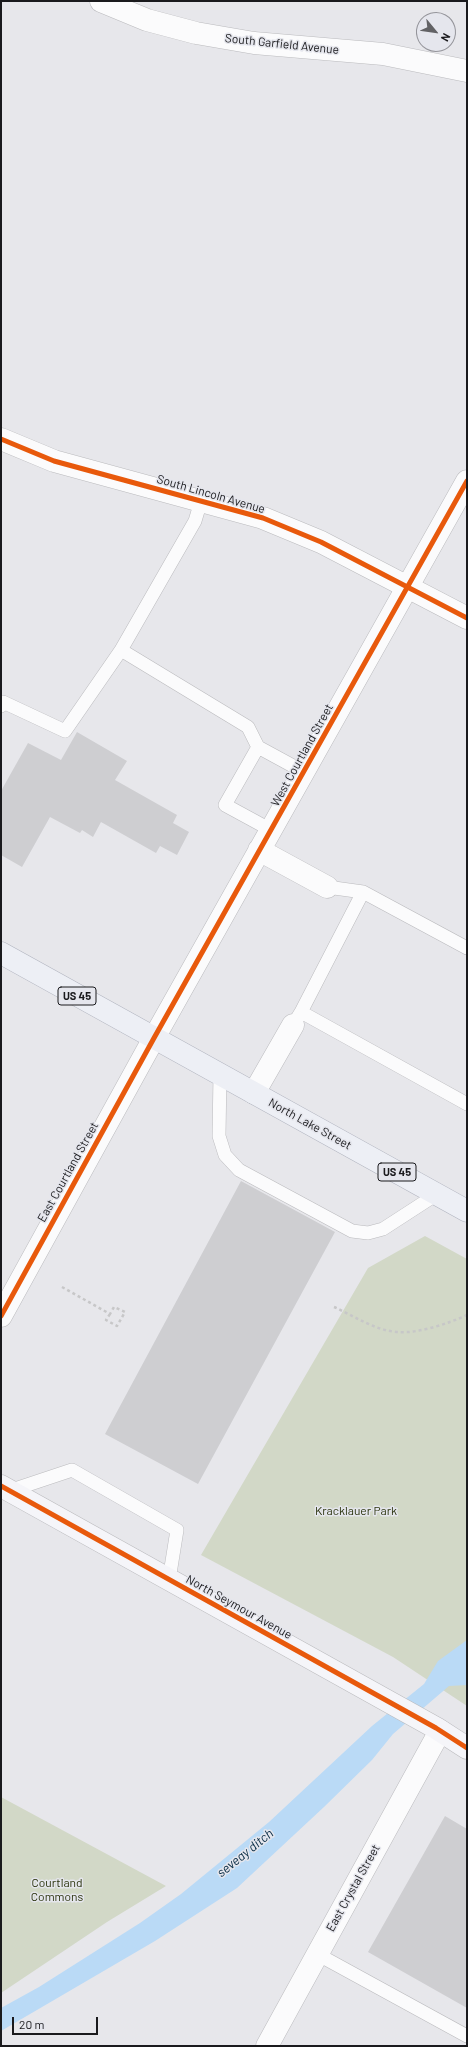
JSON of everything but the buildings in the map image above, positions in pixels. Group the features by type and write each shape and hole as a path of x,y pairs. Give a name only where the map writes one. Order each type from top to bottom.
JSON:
{"main road":[{"name":"US 45","path":"1,953 154,1038"},
{"name":"North Lake Street","path":"154,1038 467,1211"}],"street":[{"name":"South Garfield Avenue","path":"101,1 148,20 196,33 254,43 383,54 467,71"},
{"name":"South Lincoln Avenue","path":"1,438 54,461 263,518 321,542 467,618"},
{"name":"West Courtland Street","path":"154,1038 467,481"},
{"path":"259,850 327,887"},
{"path":"254,1093 297,1019"},
{"name":"East Courtland Street","path":"1,1316 154,1038"},
{"name":"North Seymour Avenue","path":"5,1489 438,1729 467,1748"},
{"name":"East Crystal Street","path":"267,2046 438,1729"}],"lane":[{"path":"2,704 65,731 121,650 195,521 201,501"},
{"path":"121,650 248,727 258,747 304,772"},
{"path":"258,747 225,805 271,830"},
{"path":"327,887 363,892 467,948"},
{"path":"363,892 297,1019 467,1104"},
{"path":"220,1074 219,1136 225,1155 239,1170 352,1231 368,1233 383,1228 437,1194"},
{"path":"5,1489 72,1470 177,1530 169,1580"},
{"path":"317,1954 467,2036"}],"path":[{"path":"62,1287 110,1314"},
{"path":"114,1307 124,1312 117,1326 106,1320 110,1314 114,1307"},
{"path":"334,1307 372,1326 398,1332 424,1329 467,1315"}],"green space":[{"name":"Kracklauer Park","path":"425,1236 467,1259 467,1706 393,1657 201,1555 368,1268"},
{"name":"Courtland Commons","path":"1,1797 166,1886 107,1922 1,1993"}],"water":[{"name":"seveay ditch","path":"467,1640 467,1685 449,1686 393,1734 372,1760 237,1888 155,1941 1,2031 1,2008 39,1987 140,1923 181,1894 269,1822 372,1726 424,1684 438,1661"}],"cycle path":[{"path":"1,439 54,461 263,518 321,542 467,618"},
{"path":"1,1316 154,1038 467,481"},
{"path":"1,1486 436,1728 467,1748"}]}
